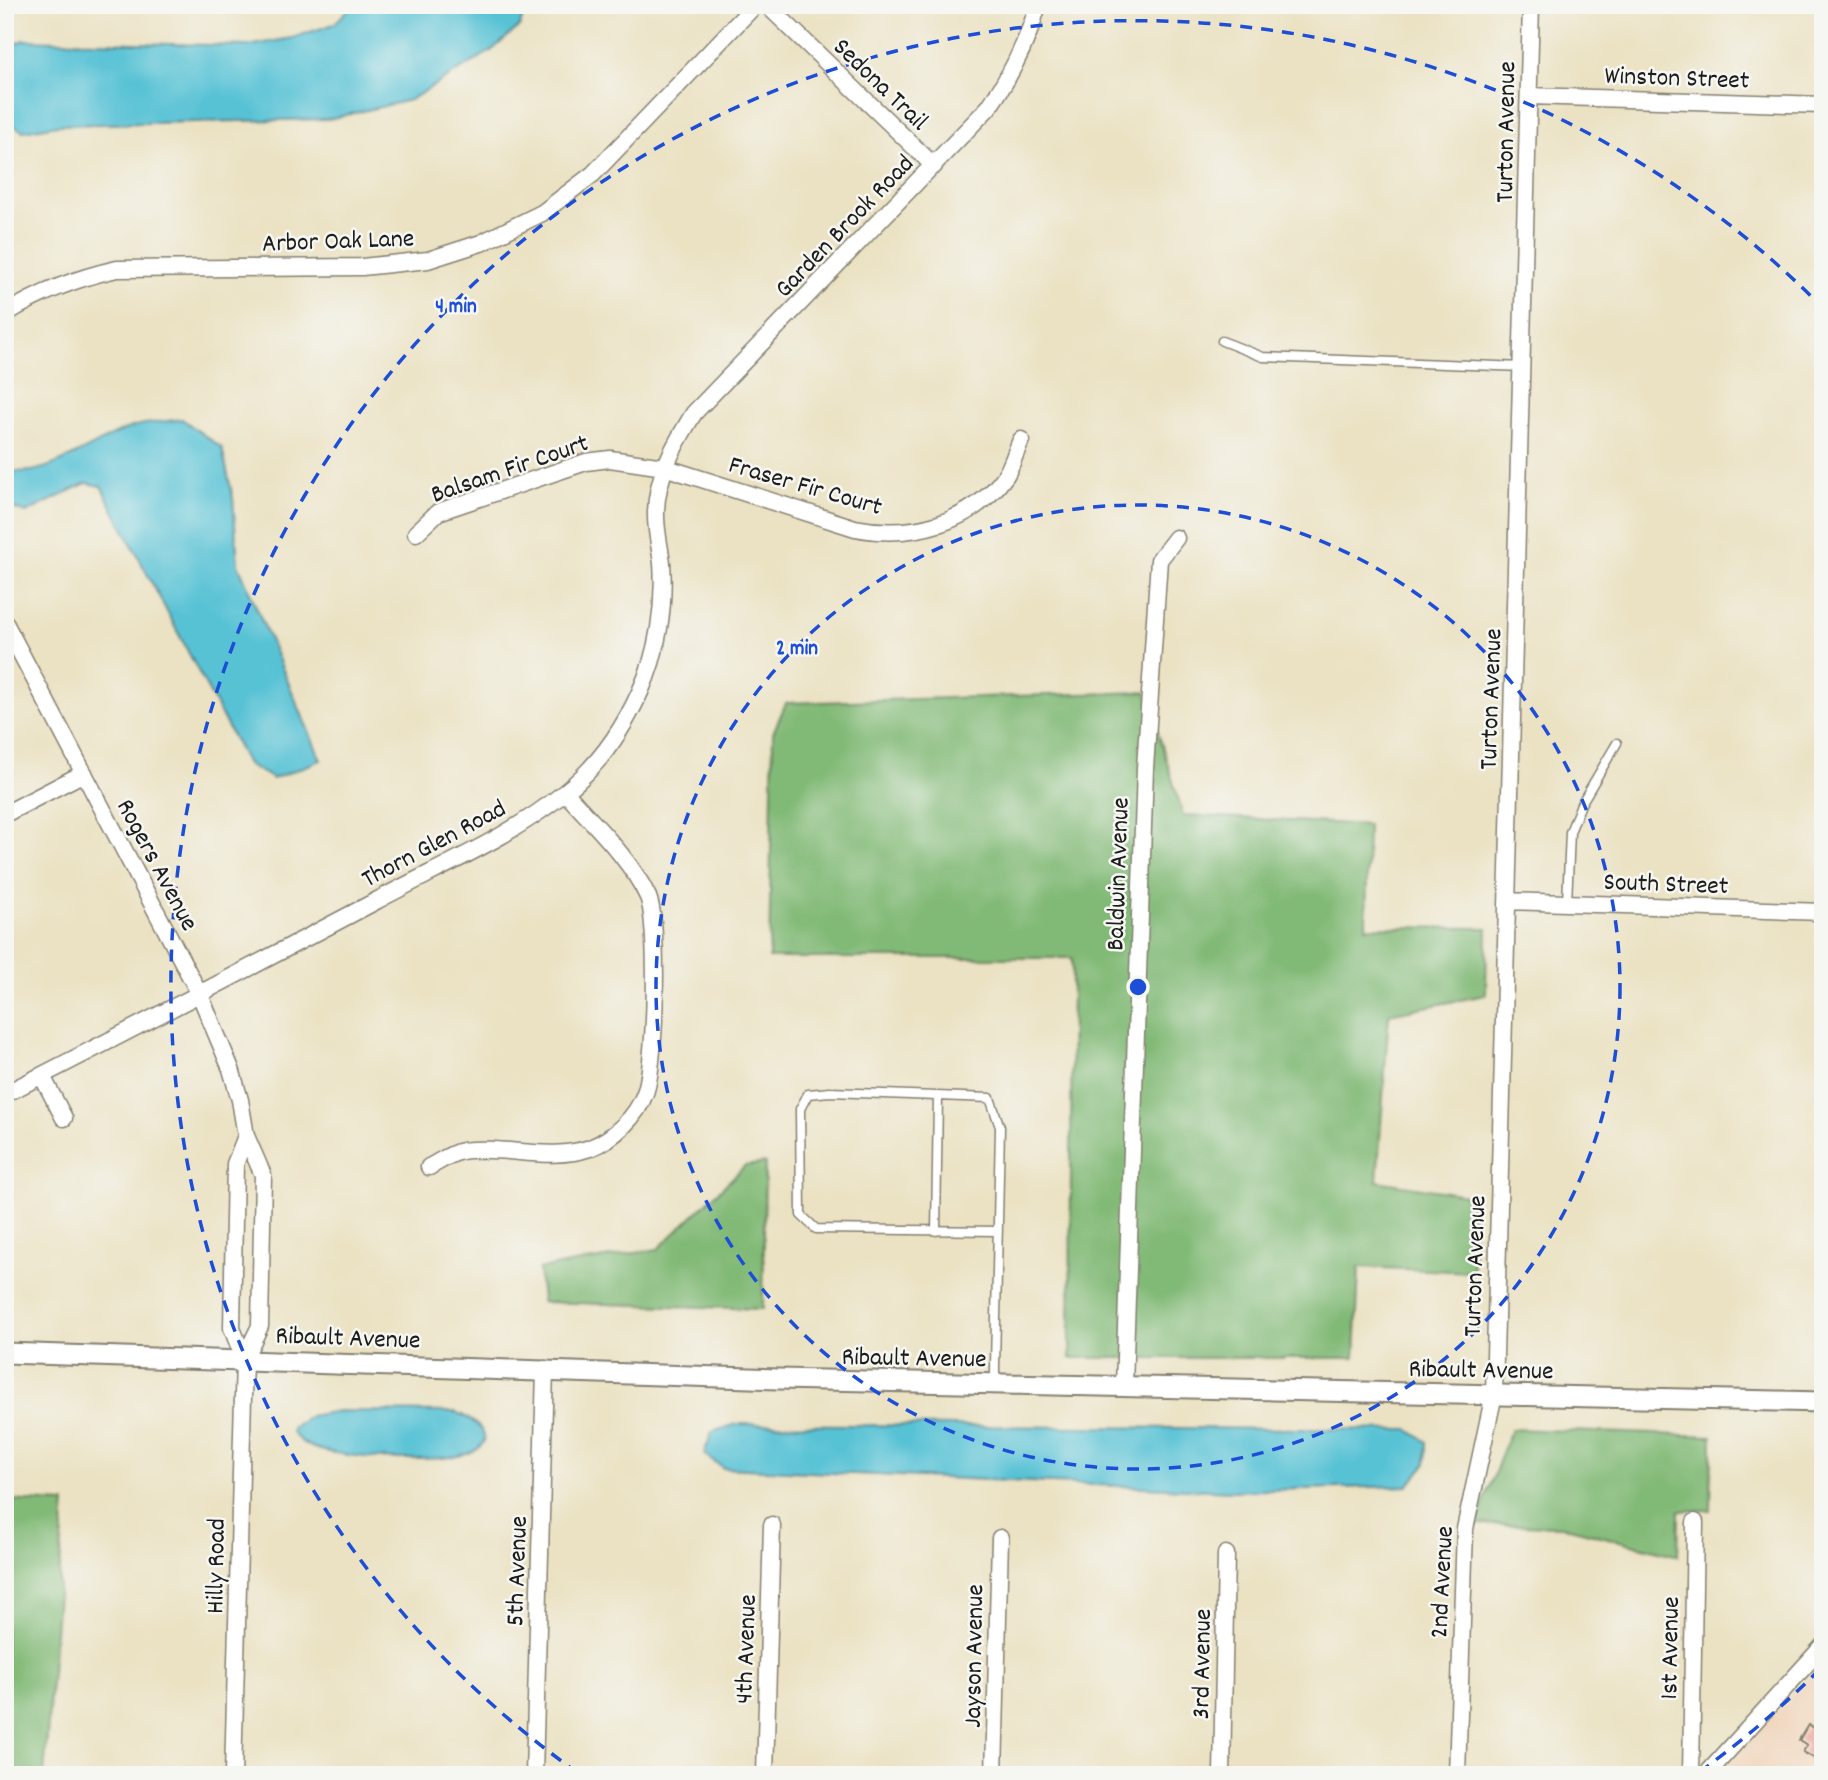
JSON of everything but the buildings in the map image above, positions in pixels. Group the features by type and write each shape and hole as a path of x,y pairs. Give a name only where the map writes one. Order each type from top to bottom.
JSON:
{"street":[{"name":"Arbor Oak Lane","path":"5,314 37,294 77,278 117,269 362,267 428,260 481,243 541,213 593,174 755,5"},
{"name":"Sedona Trail","path":"767,5 933,166"},
{"name":"Garden Brook Road","path":"664,467 694,413 989,107 1012,74 1028,39 1038,5"},
{"name":"Turton Avenue","path":"1494,1394 1531,5"},
{"name":"Winston Street","path":"1529,96 1823,105"},
{"name":"Fraser Fir Court","path":"664,467 855,528 880,533 913,532 948,521 980,502 1006,475 1021,440"},
{"name":"Balsam Fir Court","path":"416,533 438,512 586,463 610,459 664,467"},
{"name":"Thorn Glen Road","path":"5,1094 200,995 531,818 566,793 615,737 640,692 657,640 662,600 655,514 664,467"},
{"name":"Baldwin Avenue","path":"1124,1386 1145,768 1159,560 1176,538"},
{"name":"Rogers Avenue","path":"5,622 200,995 231,1069 246,1136 263,1175 260,1326 244,1359"},
{"path":"5,814 84,773"},
{"path":"429,1167 461,1151 568,1153 590,1147 611,1137 630,1118 645,1093 651,1064 654,926 649,900 638,877 566,793"},
{"name":"South Street","path":"1508,901 1823,912"},
{"path":"42,1076 64,1118"},
{"path":"244,1359 232,1328 235,1164 246,1136"},
{"name":"Ribault Avenue","path":"5,1353 995,1384 1823,1402"},
{"name":"Hilly Road","path":"233,1775 244,1359"},
{"name":"5th Avenue","path":"534,1775 545,1369"},
{"name":"2nd Avenue","path":"1457,1775 1465,1529 1494,1394"},
{"name":"1st Avenue","path":"1691,1775 1695,1522"},
{"name":"4th Avenue","path":"765,1775 772,1525"},
{"name":"Jayson Avenue","path":"994,1775 1000,1538"},
{"name":"3rd Avenue","path":"1222,1775 1226,1554"},
{"path":"1706,1775 1823,1646"}],"lane":[{"path":"1222,341 1263,357 1523,367"},
{"path":"1567,904 1570,832 1581,804 1616,743"},
{"path":"995,1384 998,1231 1000,1128 990,1098 830,1092 808,1094 800,1109 801,1215 817,1229 998,1231"},
{"path":"936,1231 938,1096"}],"shaded area":[{"path":"1823,1662 1823,1775 1719,1775"}],"green space":[{"path":"1146,692 1183,815 1368,825 1366,927 1487,928 1486,995 1389,1014 1377,1181 1473,1196 1473,1272 1359,1267 1355,1358 1070,1358 1072,958 769,958 773,733 786,703"},
{"path":"765,1163 763,1309 542,1302 539,1269 658,1249 745,1166"},
{"path":"1511,1429 1712,1436 1711,1510 1679,1511 1678,1556 1562,1526 1476,1524"},
{"path":"5,1500 65,1503 44,1775 5,1775"}],"water":[{"path":"353,5 525,5 520,26 491,51 410,100 329,119 57,125 23,131 5,120 5,54 8,48 23,40 248,46 292,38 334,24"},
{"path":"182,419 222,448 233,498 238,564 321,760 273,779 247,764 101,486 86,483 26,513 5,505 5,467 17,472 32,471 66,459 129,428"},
{"path":"338,1411 455,1412 470,1419 482,1430 484,1442 469,1453 455,1456 413,1459 364,1457 322,1450 305,1444 292,1433 292,1428 310,1416"},
{"path":"737,1424 1409,1430 1427,1442 1426,1464 1408,1486 1232,1491 723,1468 704,1454 712,1432"}]}
